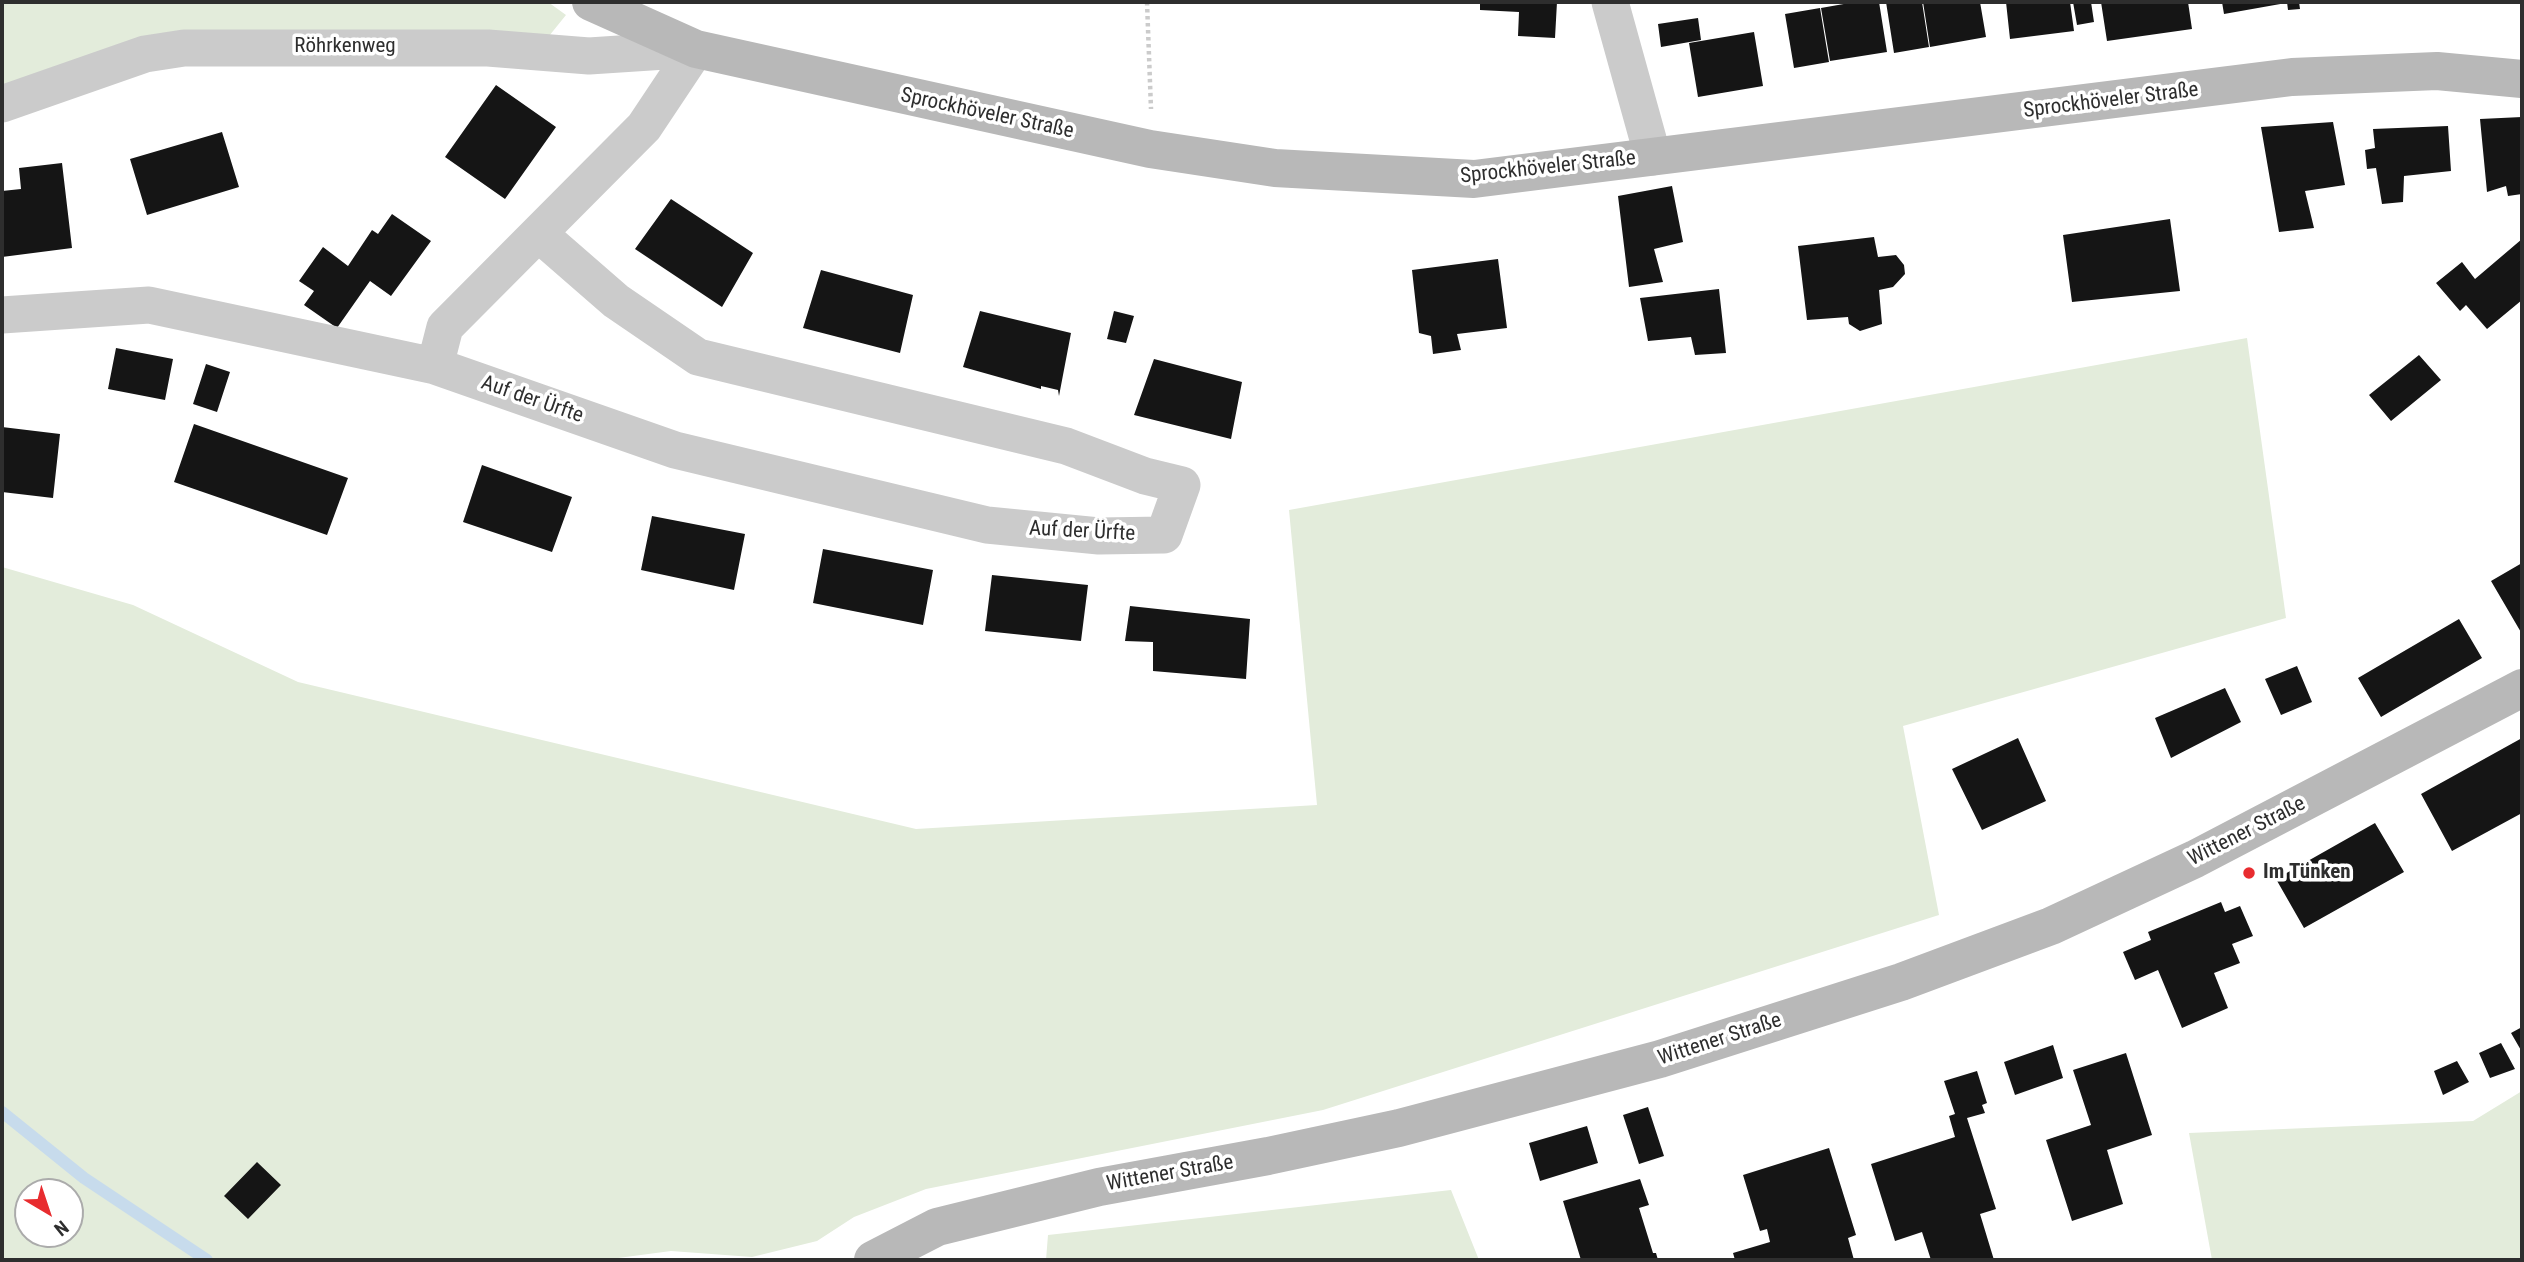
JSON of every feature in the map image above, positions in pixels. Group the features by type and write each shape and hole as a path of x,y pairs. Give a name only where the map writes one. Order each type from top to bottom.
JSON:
{"street":[{"name":"Sprockhöveler Straße","path":"590,2 696,49 1150,149 1275,168 1474,179 2292,77 2437,71 2522,79"},
{"path":"1610,2 1653,157"},
{"name":"Röhrkenweg","path":"2,104 145,54 184,48 488,48 589,56 696,49"},
{"path":"435,366 445,327 644,127 696,49"},
{"name":"Auf der Ürfte","path":"2,315 149,305 435,366 675,450 987,524 1099,536 1164,535 1182,485 1145,475 1066,446 698,357 616,301 539,234"},
{"name":"Wittener Straße","path":"873,1260 937,1227 1098,1187 1268,1156 1412,1124 1660,1059 1902,982 2051,926 2195,859 2522,688"}],"path":[{"path":"1147,2 1152,121 1150,149"}],"green space":[{"path":"2,2 548,2 566,15 545,41 182,36 2,95"},
{"path":"2247,338 2286,618 1903,726 1939,915 1323,1110 926,1189 854,1217 817,1241 752,1257 671,1251 603,1260 2,1260 2,567 133,605 298,682 916,829 1317,805 1289,510"},
{"path":"2522,1091 2522,1260 2212,1260 2189,1133 2473,1121"},
{"path":"1451,1190 1479,1260 1046,1260 1048,1235"}],"building":[{"path":"1480,2 1557,2 1555,38 1518,36 1519,12 1480,10"},
{"path":"1855,2 1879,2 1887,52 1830,61 1821,8"},
{"path":"1886,2 1922,2 1929,47 1894,53"},
{"path":"1923,2 1980,2 1986,37 1930,47"},
{"path":"2006,2 2070,2 2074,31 2010,39"},
{"path":"2073,2 2091,2 2094,22 2077,25"},
{"path":"2101,2 2188,2 2192,29 2107,41"},
{"path":"2222,2 2286,2 2286,3 2224,14"},
{"path":"2287,2 2299,2 2300,9 2288,10"},
{"path":"1820,8 1829,62 1794,68 1785,14"},
{"path":"1698,18 1701,40 1661,47 1658,24"},
{"path":"1754,32 1763,86 1698,97 1689,43"},
{"path":"496,85 556,127 505,199 445,157"},
{"path":"2522,117 2522,194 2508,196 2506,186 2487,192 2480,119"},
{"path":"2333,122 2345,185 2305,191 2314,228 2279,232 2261,127"},
{"path":"2448,126 2451,171 2404,176 2403,202 2382,204 2376,168 2367,169 2365,150 2375,148 2373,129"},
{"path":"222,132 239,187 147,215 130,159"},
{"path":"62,163 72,248 2,257 2,191 21,189 19,168"},
{"path":"1672,186 1683,242 1654,249 1663,282 1629,287 1618,196"},
{"path":"671,199 753,253 722,307 635,249"},
{"path":"392,214 431,241 391,296 370,281 337,328 304,305 314,291 299,281 323,247 348,266 372,230 378,234"},
{"path":"2170,219 2180,291 2072,302 2063,235"},
{"path":"1874,237 1878,257 1896,255 1904,265 1905,274 1893,287 1879,290 1882,324 1860,331 1849,324 1848,317 1807,320 1798,246"},
{"path":"2522,239 2522,300 2487,329 2466,305 2460,311 2436,283 2462,262 2475,279"},
{"path":"1498,259 1507,328 1457,334 1461,350 1433,354 1431,336 1419,333 1412,270"},
{"path":"821,270 913,295 900,353 803,328"},
{"path":"1719,289 1726,353 1695,355 1691,337 1648,341 1640,298"},
{"path":"980,311 1071,333 1059,396 1058,390 1041,386 1041,389 963,367"},
{"path":"1114,311 1134,316 1126,343 1107,339"},
{"path":"116,348 173,359 165,400 108,389"},
{"path":"2419,355 2441,380 2391,421 2369,395"},
{"path":"1154,359 1242,382 1231,439 1134,415"},
{"path":"206,364 230,372 217,412 193,404"},
{"path":"194,424 348,478 327,535 174,482"},
{"path":"2,427 60,434 53,498 2,492"},
{"path":"482,465 572,497 552,552 463,522"},
{"path":"652,516 745,534 734,590 641,570"},
{"path":"823,549 933,570 923,625 813,603"},
{"path":"2522,563 2522,634 2491,581"},
{"path":"992,575 1088,585 1081,641 985,631"},
{"path":"1130,606 1250,619 1246,679 1153,671 1153,642 1125,641"},
{"path":"2459,619 2482,658 2381,717 2358,678"},
{"path":"2297,666 2312,702 2281,715 2265,679"},
{"path":"2225,688 2241,722 2171,758 2155,718"},
{"path":"2018,738 2046,801 1982,830 1952,769"},
{"path":"2522,738 2522,813 2452,851 2421,794"},
{"path":"2375,823 2404,872 2304,928 2276,879"},
{"path":"2221,902 2225,912 2240,906 2253,936 2232,944 2240,963 2214,973 2228,1008 2182,1028 2158,970 2135,980 2123,952 2151,940 2148,932"},
{"path":"2522,1027 2522,1052 2511,1033"},
{"path":"2501,1043 2515,1069 2490,1078 2479,1053"},
{"path":"2053,1045 2063,1078 2015,1095 2004,1062"},
{"path":"2126,1053 2152,1135 2107,1150 2123,1204 2072,1221 2046,1140 2091,1125 2073,1070"},
{"path":"2457,1061 2469,1082 2443,1095 2434,1071"},
{"path":"1977,1071 1987,1103 1982,1105 1985,1113 1967,1118 1996,1209 1980,1214 1994,1260 1931,1260 1922,1232 1895,1241 1871,1164 1955,1137 1949,1116 1955,1114 1944,1081"},
{"path":"1648,1107 1664,1156 1639,1164 1623,1115"},
{"path":"1587,1126 1598,1163 1540,1181 1529,1143"},
{"path":"1829,1148 1856,1235 1848,1238 1854,1260 1735,1260 1733,1253 1770,1242 1767,1229 1760,1231 1743,1175"},
{"path":"257,1162 281,1185 248,1219 224,1196"},
{"path":"1640,1179 1649,1205 1639,1208 1653,1253 1656,1253 1658,1260 1581,1260 1563,1201"}],"waterway":[{"path":"2,1112 84,1178 207,1260"}],"place":[{"name":"Im Tünken","path":"2249,873"}]}
